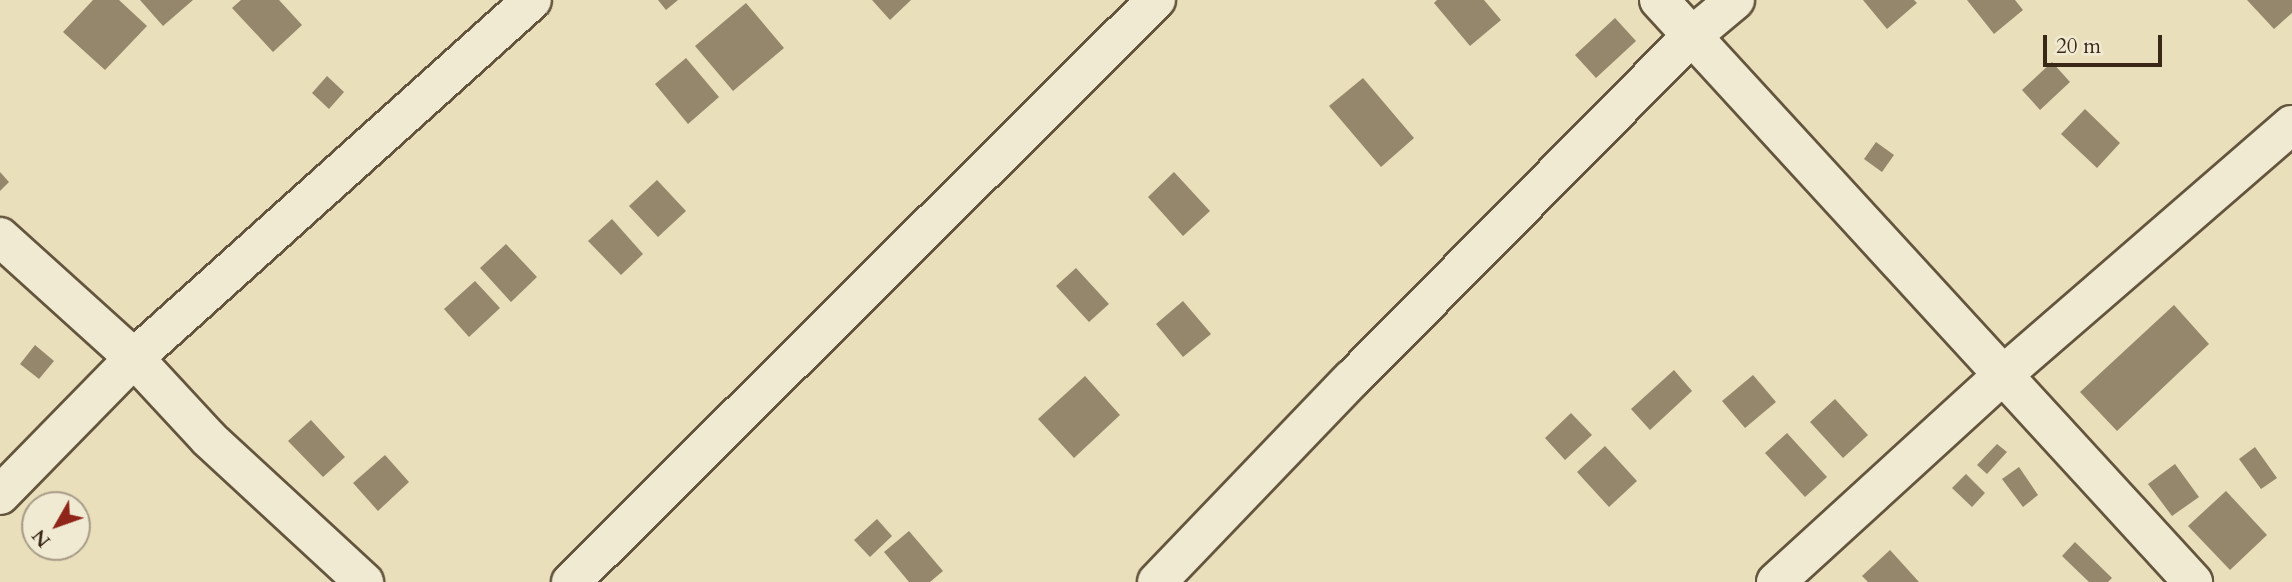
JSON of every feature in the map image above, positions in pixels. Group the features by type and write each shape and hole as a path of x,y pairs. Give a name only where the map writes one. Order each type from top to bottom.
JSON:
{"street":[{"path":"0,495 134,358 533,0"},
{"path":"572,582 1156,0"},
{"path":"1659,0 2193,582"},
{"path":"1157,582 1352,379 1692,36 1735,0"},
{"path":"1776,582 2003,375 2292,125"},
{"path":"0,237 134,358 209,439 364,582"}],"building":[{"path":"93,0 119,0 147,26 105,70 63,32"},
{"path":"140,0 193,0 163,26"},
{"path":"241,0 279,0 302,25 273,52 232,8"},
{"path":"658,0 678,0 666,10"},
{"path":"872,0 911,0 890,20"},
{"path":"1437,0 1484,0 1501,20 1470,46 1434,3"},
{"path":"1863,0 1914,0 1917,3 1887,29"},
{"path":"1967,0 2015,0 2023,10 1994,34"},
{"path":"2247,0 2292,0 2292,13 2274,29"},
{"path":"746,3 784,48 733,91 695,46"},
{"path":"1615,18 1636,41 1596,78 1575,55"},
{"path":"686,58 719,97 688,124 655,84"},
{"path":"2052,62 2070,82 2040,110 2022,90"},
{"path":"327,76 344,92 329,109 312,93"},
{"path":"1363,78 1414,138 1381,167 1329,106"},
{"path":"2085,109 2120,143 2097,168 2061,134"},
{"path":"1876,142 1894,155 1882,172 1864,159"},
{"path":"0,172 9,182 0,191"},
{"path":"1174,172 1210,211 1183,236 1148,197"},
{"path":"657,180 686,211 658,237 629,206"},
{"path":"612,219 643,254 621,275 588,241"},
{"path":"506,244 537,277 511,302 480,268"},
{"path":"1076,268 1109,304 1089,322 1056,286"},
{"path":"475,281 500,308 469,337 444,309"},
{"path":"1183,301 1211,334 1183,357 1156,324"},
{"path":"2174,305 2209,344 2117,431 2080,392"},
{"path":"35,345 54,361 39,379 20,364"},
{"path":"1674,370 1692,391 1650,430 1631,409"},
{"path":"1753,375 1776,402 1745,428 1722,401"},
{"path":"1085,376 1120,415 1074,458 1038,419"},
{"path":"1835,399 1868,435 1843,458 1810,422"},
{"path":"1571,413 1592,435 1565,460 1545,438"},
{"path":"311,420 345,457 323,477 288,441"},
{"path":"1787,433 1827,477 1805,497 1765,453"},
{"path":"1997,444 2007,452 1987,474 1977,465"},
{"path":"1605,446 1637,481 1609,507 1577,472"},
{"path":"2255,447 2277,478 2261,489 2239,459"},
{"path":"385,455 409,482 378,511 353,483"},
{"path":"2175,464 2199,497 2172,516 2148,484"},
{"path":"2019,467 2038,495 2023,507 2002,479"},
{"path":"1966,474 1985,493 1972,507 1952,488"},
{"path":"2226,491 2267,535 2230,570 2188,526"},
{"path":"877,519 892,536 870,557 854,540"},
{"path":"909,531 943,571 930,582 909,582 884,552"},
{"path":"2075,542 2112,578 2108,582 2089,582 2062,556"},
{"path":"1890,550 1919,582 1868,582 1862,576"}]}
